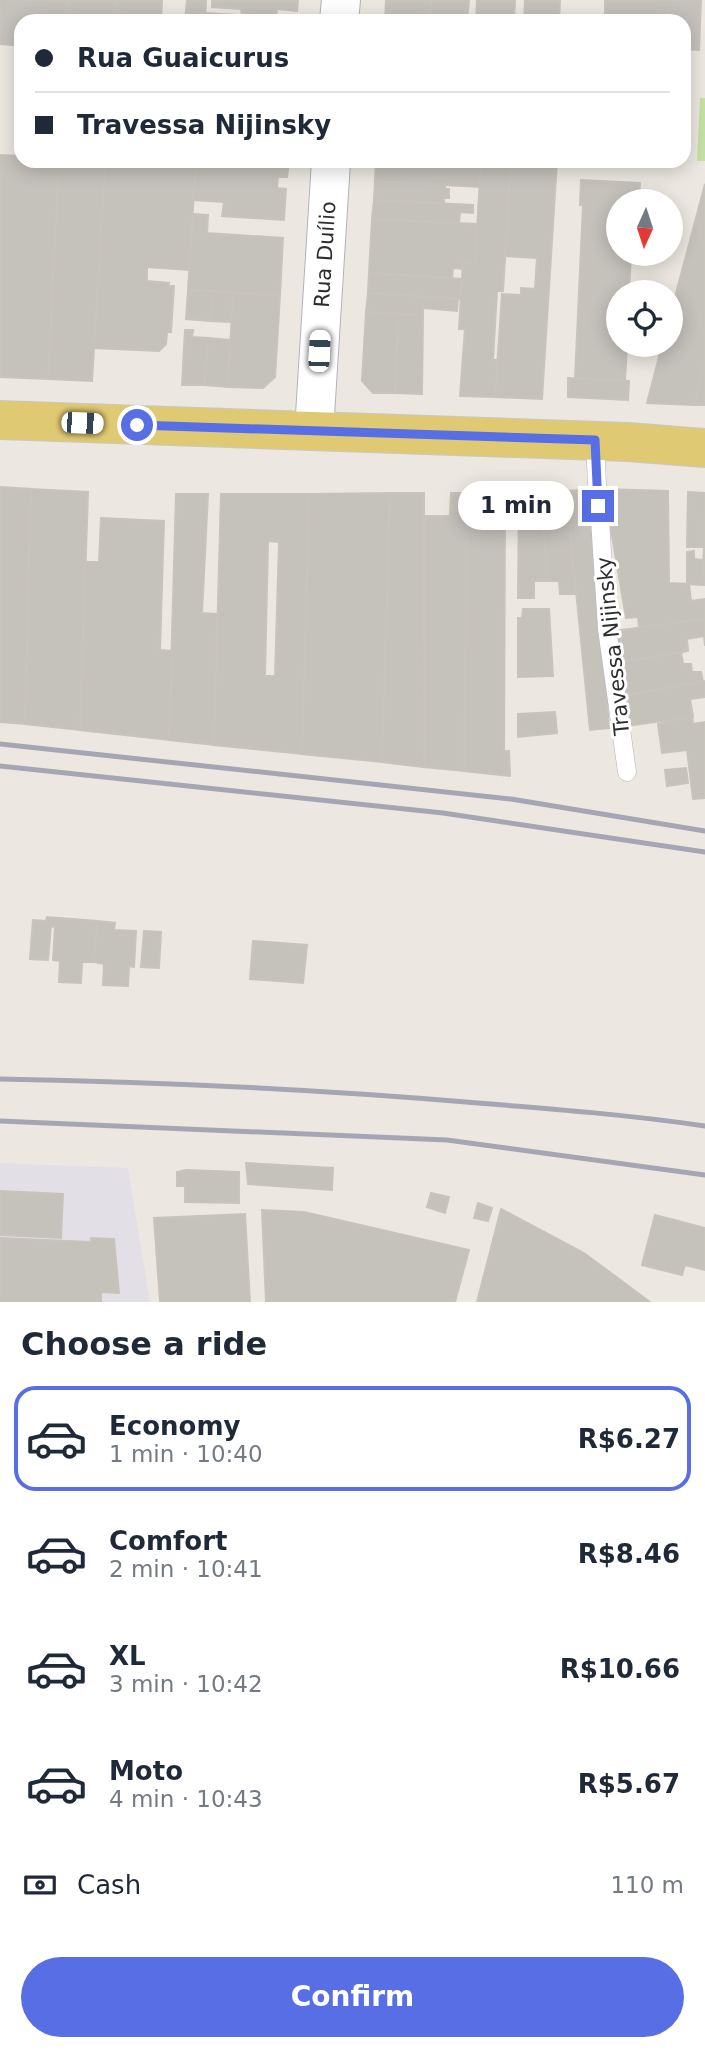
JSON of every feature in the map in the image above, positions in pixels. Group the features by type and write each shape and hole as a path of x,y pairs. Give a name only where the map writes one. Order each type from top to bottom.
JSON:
{"main road":[{"path":"0,420 595,440 705,448"}],"street":[{"name":"Rua Duílio","path":"314,431 331,168"}],"lane":[{"name":"Travessa Nijinsky","path":"595,440 607,629 627,772"}],"shaded area":[{"path":"0,1163 128,1168 150,1302 0,1302"}],"green space":[{"path":"700,98 705,98 705,161 697,161"}],"building":[{"path":"0,0 67,0 66,14 14,14 14,45 0,44"},
{"path":"67,0 115,0 114,14 66,14"},
{"path":"115,0 162,0 161,14 114,14"},
{"path":"187,0 206,0 205,14 186,14"},
{"path":"212,0 298,0 297,11 277,9 276,14 242,14 241,9 212,7"},
{"path":"386,0 431,0 430,14 385,14"},
{"path":"431,0 469,0 468,14 430,14"},
{"path":"477,0 515,0 514,14 476,14"},
{"path":"525,0 560,0 559,14 524,14"},
{"path":"605,0 701,0 699,50 691,49 691,14 605,14"},
{"path":"0,155 14,156 14,168 59,168 48,379 0,377"},
{"path":"59,168 105,168 92,381 48,379"},
{"path":"105,168 196,168 189,270 147,267 147,281 174,286 171,332 167,332 166,344 159,351 94,348"},
{"path":"196,168 288,169 287,177 278,177 277,188 286,189 284,220 222,216 224,202 193,200"},
{"path":"376,168 481,168 480,187 375,181"},
{"path":"481,168 511,168 503,291 497,291 493,360 498,360 495,397 460,396 465,329 459,329 463,262 475,263"},
{"path":"511,168 557,168 542,399 495,397 502,294 521,295 521,288 535,289 537,258 505,256"},
{"path":"581,180 640,183 640,189 606,189 606,266 630,266 630,280 606,280 606,357 626,357 625,381 575,378 583,205 580,205"},
{"path":"375,181 445,185 445,189 449,189 449,198 444,198 444,203 374,200"},
{"path":"705,184 705,360 694,405 647,403 659,357 683,357 683,280 680,280"},
{"path":"374,200 473,205 473,213 460,212 459,223 372,219"},
{"path":"193,214 208,215 207,233 283,238 280,295 188,290"},
{"path":"372,219 477,224 475,263 463,262 463,269 453,268 452,278 369,273"},
{"path":"369,273 462,279 461,299 368,293"},
{"path":"188,290 212,291 210,321 186,319"},
{"path":"212,291 233,293 231,322 210,321"},
{"path":"233,293 280,295 275,377 263,388 228,387"},
{"path":"368,293 458,299 457,311 423,308 423,315 366,312"},
{"path":"366,312 399,314 395,393 373,393 362,381"},
{"path":"399,314 423,315 422,394 395,393"},
{"path":"185,330 193,330 192,337 208,338 205,385 182,385"},
{"path":"208,338 230,340 228,387 205,385"},
{"path":"705,360 705,405 694,405"},
{"path":"568,378 629,381 628,400 568,397"},
{"path":"0,487 31,489 25,724 0,722"},
{"path":"31,489 88,492 80,730 25,724"},
{"path":"604,489 668,491 669,583 689,584 691,601 705,599 705,619 639,628 638,617 626,618"},
{"path":"586,490 589,506 607,505 610,519 593,521 609,728 590,730 566,491"},
{"path":"541,491 566,491 576,594 560,594 559,581 547,581"},
{"path":"541,491 547,581 534,581 534,598 518,598 519,492"},
{"path":"519,492 519,501 505,501 504,751 509,751 510,776 464,771 467,493"},
{"path":"688,492 705,493 704,547 687,547"},
{"path":"390,493 382,762 302,754 309,494"},
{"path":"390,493 424,493 424,767 382,762"},
{"path":"451,493 467,493 464,771 424,767 426,516 450,516"},
{"path":"176,494 208,494 202,613 217,614 214,745 169,740"},
{"path":"221,494 309,494 302,754 214,745","holes":["268,541 279,542 275,676 265,676"]},
{"path":"101,518 164,521 160,650 172,651 169,740 80,730 85,562 99,562"},
{"path":"705,527 705,585 702,585 704,547"},
{"path":"694,551 694,559 703,560 702,585 687,584 687,552"},
{"path":"523,609 549,609 553,676 518,677 518,618 522,618"},
{"path":"705,619 705,646 704,636 687,639 688,651 618,663 613,631"},
{"path":"681,652 683,664 691,664 692,672 701,672 703,682 622,696 618,663"},
{"path":"705,681 705,697 690,699 693,717 627,726 622,696"},
{"path":"555,712 557,733 518,737 518,714"},
{"path":"692,716 693,724 705,722 705,798 693,799 687,750 662,753 658,724"},
{"path":"686,768 688,783 667,786 665,770"},
{"path":"47,917 97,921 94,962 82,962 81,983 59,982 60,961 53,960 55,927 51,926 48,960 30,959 33,920 46,921"},
{"path":"97,921 115,923 114,930 136,931 134,967 129,966 128,986 103,985 104,964 94,962"},
{"path":"144,931 161,932 159,968 141,967"},
{"path":"253,941 307,945 303,983 250,979"},
{"path":"246,1163 333,1168 332,1190 248,1184"},
{"path":"177,1172 239,1172 239,1203 185,1202 185,1186 177,1186"},
{"path":"0,1191 63,1194 61,1238 0,1235"},
{"path":"431,1193 449,1197 445,1213 427,1207"},
{"path":"478,1203 492,1208 488,1221 474,1218"},
{"path":"501,1209 584,1253 650,1302 477,1302"},
{"path":"262,1210 304,1212 469,1250 455,1302 266,1302"},
{"path":"245,1214 250,1302 160,1302 154,1218"},
{"path":"655,1215 705,1228 705,1270 685,1265 682,1275 642,1265"},
{"path":"0,1238 91,1242 91,1238 114,1239 119,1293 101,1292 101,1302 0,1302"}],"railway":[{"path":"0,744 511,799 705,831"},
{"path":"0,766 443,813 705,852"},
{"path":"0,1079 299,1090 592,1113 705,1126"},
{"path":"0,1121 447,1140 705,1175"}],"route":[{"path":"137,425 595,440 598,506"}]}
